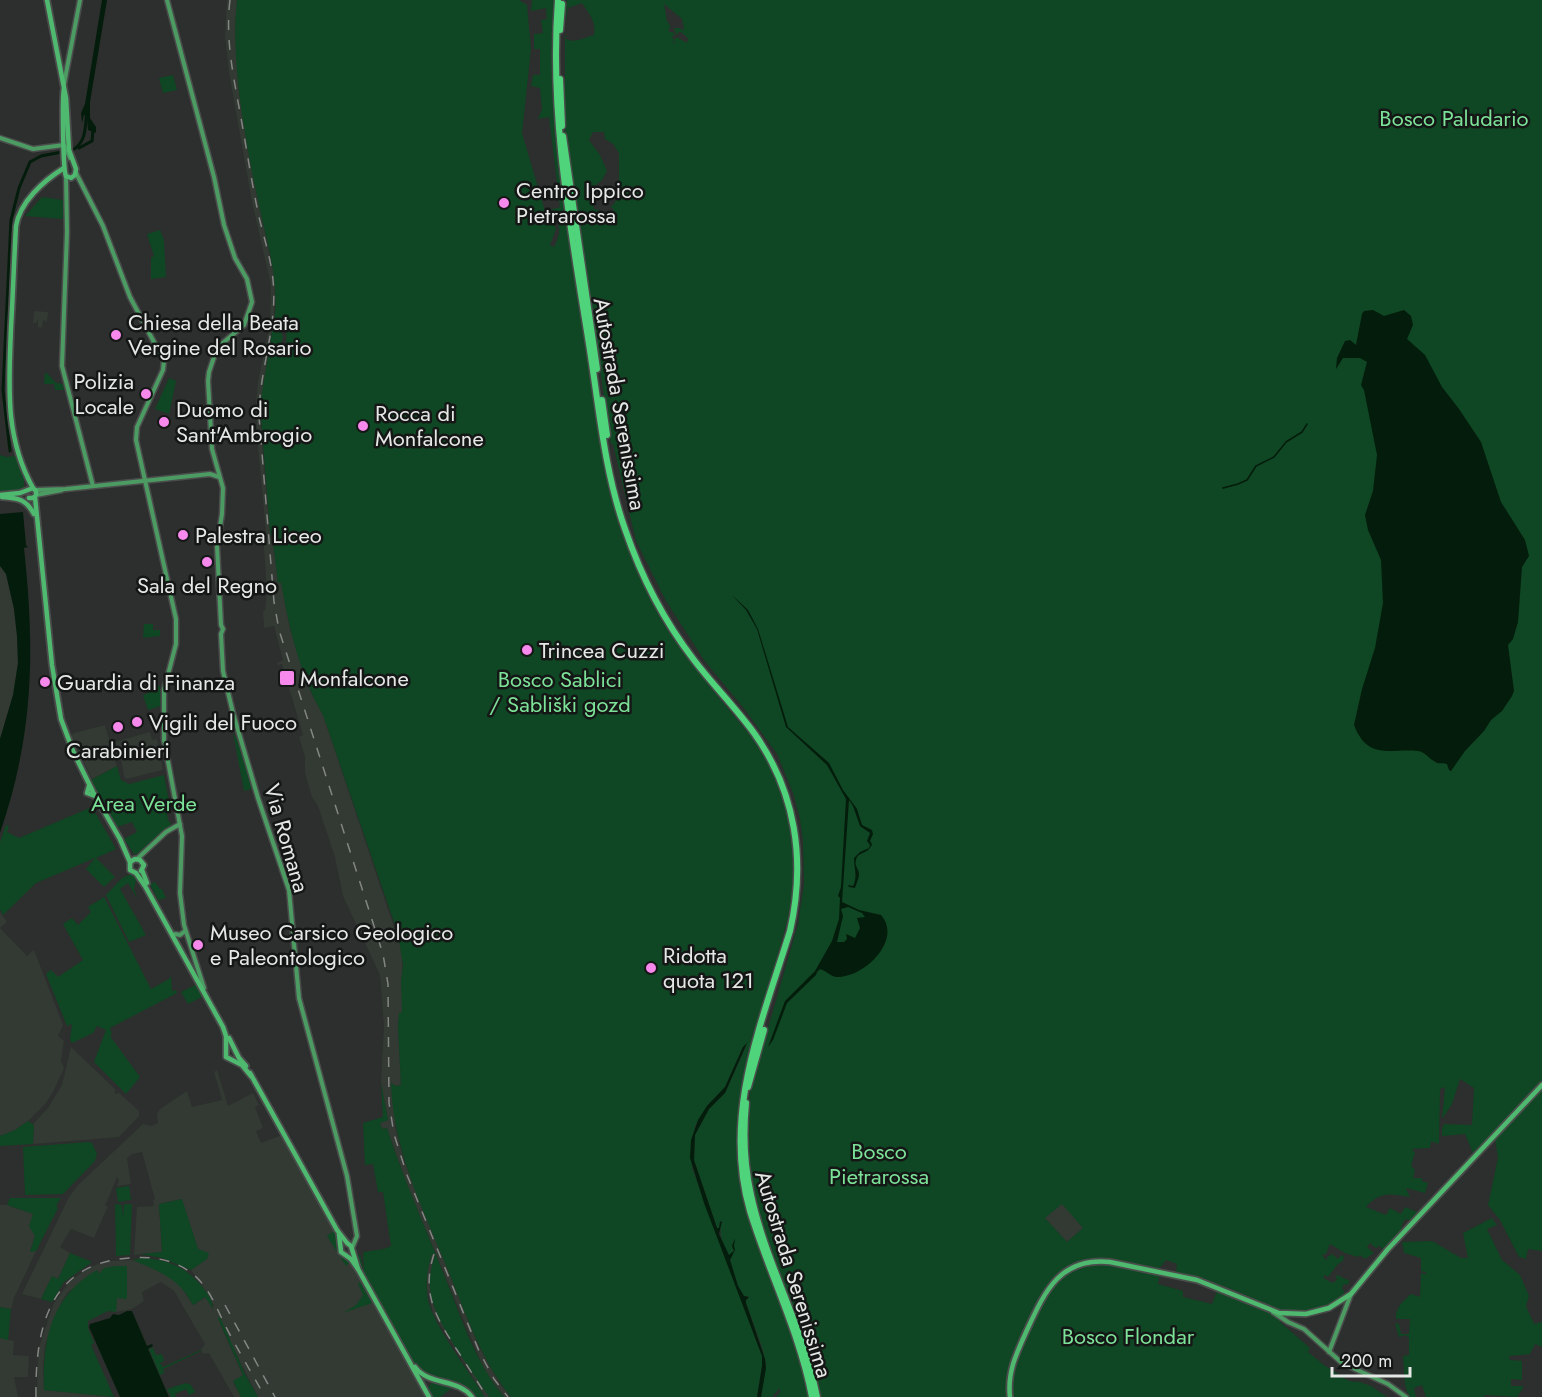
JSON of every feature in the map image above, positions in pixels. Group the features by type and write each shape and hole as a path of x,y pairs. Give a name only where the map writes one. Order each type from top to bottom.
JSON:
{"highway":[{"name":"Autostrada Serenissima","path":"560,0 556,80 560,149 605,447 618,507 636,558 658,603 694,661 763,746 784,788 795,826 798,871 795,909 748,1069 742,1103 740,1144 743,1177 750,1210 798,1344 812,1397"},
{"name":"Autostrada Serenissima","path":"560,0 560,80 564,148 610,456 622,506 644,567 670,617 698,659 757,731 776,760 790,795 798,826 802,871 799,909 752,1070 746,1103 744,1144 747,1176 754,1209 806,1354 817,1397"}],"main road":[{"path":"47,0 64,88 68,141 76,170"},
{"path":"64,88 62,99 65,171 72,177 76,170"},
{"path":"65,158 55,175 24,204 16,226 9,405 14,440 27,477 36,517 57,704 73,751 91,790 120,839 130,862 130,868 136,873 183,951"},
{"path":"55,175 65,171 71,164 76,170"},
{"path":"1,497 31,493"},
{"path":"1,497 19,498 25,501 36,517"},
{"path":"120,839 143,863 142,870 146,881 224,1030 227,1059 243,1066 251,1076"},
{"path":"130,862 137,858"},
{"path":"136,873 142,870"},
{"path":"203,989 225,1025 235,1052 251,1076 337,1230 350,1246 358,1269"},
{"path":"226,1052 235,1052"},
{"path":"233,1060 235,1052"},
{"path":"1010,1397 1010,1372 1015,1356 1043,1296 1050,1285 1061,1275 1078,1265 1100,1261 1160,1271 1215,1286 1273,1312 1295,1315 1317,1312 1335,1305 1351,1294 1393,1244 1542,1085"},
{"path":"337,1230 341,1251 358,1269 429,1397"},
{"path":"341,1247 350,1246"},
{"path":"345,1255 350,1254 350,1246"},
{"path":"404,1352 419,1372 465,1390 472,1397"},
{"path":"425,1391 427,1385 435,1380"}],"street":[{"path":"64,88 80,0"},
{"path":"167,0 230,242 235,258 247,279 252,306 244,325 217,348 210,366 208,387 214,466 210,474"},
{"path":"0,138 34,149 64,145 72,160"},
{"path":"76,170 102,226 130,297 164,359 163,370 136,433 176,619 177,639 164,690 164,734 180,824 181,906 185,930 203,989"},
{"path":"65,171 67,232 62,366 93,486"},
{"path":"55,175 62,175 66,182"},
{"name":"Via Romana","path":"212,449 223,495 218,542 218,586 223,629 220,634 224,678 258,798 289,890 299,998 347,1176 357,1240 350,1246"},
{"path":"31,493 210,474 220,477"},
{"path":"137,858 166,832 180,824"},
{"path":"175,934 180,935 185,930"},
{"path":"183,951 190,946"},
{"path":"1329,1352 1351,1294"},
{"path":"1273,1312 1304,1329 1345,1365 1388,1384 1406,1397"}],"shaded area":[{"path":"102,0 107,0 90,102 90,118 96,127 96,133 88,130 87,116 84,115 82,123 81,113 85,104"},
{"path":"227,0 237,0 235,26 239,91 256,190 275,280 274,318 260,420 270,532 278,582 281,582 290,629 311,693 323,715 402,951 402,1012 398,1020 401,1085 395,1086 395,1126 403,1158 479,1347 500,1384 511,1397 504,1397 484,1369 408,1187 387,1128 382,1129 380,1122 388,1120 381,1083 384,1026 380,975 343,896 335,857 318,806 312,797 299,737 303,735 282,664 277,665 283,660 274,626 264,628 263,612 267,592 263,533 266,532 256,403 270,324 271,285 252,202 229,72 225,36"},
{"path":"1373,310 1384,316 1404,310 1411,316 1413,325 1407,339 1425,355 1442,387 1481,442 1501,502 1525,540 1529,556 1522,567 1518,622 1513,639 1508,645 1514,691 1502,711 1491,720 1451,771 1447,764 1436,762 1420,752 1373,748 1366,744 1354,725 1375,648 1383,603 1381,560 1368,530 1365,515 1373,491 1377,455 1364,390 1361,385 1367,362 1360,358 1343,358 1336,369 1337,358 1345,341 1350,340 1356,345 1362,314 1364,311"},
{"path":"34,311 48,312 47,322 43,320 42,328 38,327 38,319 36,323 33,323"},
{"path":"23,512 28,547 24,548 30,622 29,692 20,761 0,833 0,739 13,695 18,663 14,609 6,574 0,566 0,514"},
{"path":"0,566 6,574 14,609 18,663 13,695 0,739"},
{"path":"732,595 748,610 758,629 788,727 829,763 843,790 857,809 862,825 872,830 870,841 872,844 870,847 866,852 857,857 856,860 859,874 855,888 849,887 848,885 853,886 855,879 854,858 869,848 867,841 870,833 860,826 849,800 842,902 859,910 881,915 887,925 884,946 869,964 848,976 833,976 820,969 817,972 787,1003 773,1040 768,1047 785,1001 815,971 832,941 839,919 840,898 838,896 841,887 846,799 827,765 786,727 757,629 746,610","holes":["848,907 862,913 865,917 857,918 860,928 855,938 846,934 847,939 844,942 837,942 843,916 841,909"]},
{"path":"105,725 117,766 92,779 71,736 74,733"},
{"path":"150,732 152,740 157,739 163,770 126,779 114,742"},
{"path":"0,912 7,922 0,928"},
{"path":"0,928 27,956 34,950 63,1025 58,1036 64,1041 61,1061 64,1068 45,1104 15,1130 0,1136"},
{"path":"747,1043 725,1093 709,1109 695,1135 694,1160 717,1228 722,1221 719,1234 729,1255 734,1251 732,1246 735,1238 735,1250 730,1260 738,1286 744,1296 749,1297 746,1303 765,1359 766,1368 761,1397 757,1397 762,1356 704,1203 690,1158 691,1140 698,1120 707,1106 725,1087"},
{"path":"71,1047 116,1090 114,1092 116,1094 119,1093 139,1111 139,1116 119,1137 33,1144 34,1123 48,1108 62,1085"},
{"path":"217,1070 228,1106 253,1093 259,1105 255,1107 263,1128 256,1131 261,1143 282,1135 336,1232 339,1254 346,1258 353,1268 426,1397 258,1397 218,1319 243,1376 233,1382 241,1397 234,1397 209,1353 203,1354 201,1349 205,1344 174,1291 161,1282 142,1292 144,1301 132,1309 116,1312 116,1298 127,1298 127,1267 115,1266 99,1275 98,1270 68,1292 62,1301 45,1345 43,1367 44,1390 115,1397 37,1397 38,1350 54,1303 70,1281 89,1267 109,1261 133,1260 160,1271 178,1282 193,1305 206,1297 212,1308 214,1306 191,1270 207,1259 198,1249 181,1199 159,1204 162,1252 134,1255 137,1207 154,1206 153,1200 155,1199 142,1152 132,1154 127,1158 131,1184 117,1186 119,1181 117,1177 105,1206 108,1206 94,1238 71,1229 60,1247 70,1253 58,1279 52,1276 41,1299 22,1294 69,1197 78,1185 143,1124 152,1126 158,1123 157,1114 160,1109 187,1091 192,1107 222,1100 214,1072"},
{"path":"1061,1202 1084,1227 1067,1242 1044,1217"},
{"path":"0,1205 7,1205 33,1214 35,1236 30,1251 36,1251 11,1309 0,1307"},
{"path":"432,1253 435,1255 430,1287 434,1306 441,1322 489,1397 485,1397 433,1313 427,1289 427,1272"},
{"path":"132,1311 147,1346 152,1344 153,1346 148,1349 169,1397 120,1397 89,1327 90,1324 110,1318 113,1314 119,1315"},
{"path":"0,1338 14,1341 13,1355 29,1356 28,1377 14,1377 18,1397 0,1397"}],"green space":[{"name":"Bosco Sablici / Sabliški gozd","path":"237,0 519,0 527,5 531,49 522,133 545,211 556,229 550,245 554,247 559,228 550,210 560,207 549,117 538,119 542,109 540,88 531,86 533,75 540,75 540,49 534,49 534,34 543,33 541,20 547,19 546,8 531,11 532,0 555,0 552,86 558,162 615,504 640,575 665,626 693,665 753,738 770,765 784,799 793,841 795,858 793,892 782,941 746,1068 738,1140 739,1165 801,1362 809,1397 776,1397 780,1388 772,1397 761,1397 766,1364 746,1303 749,1297 744,1296 738,1286 730,1260 733,1252 727,1254 721,1234 722,1221 717,1228 694,1160 695,1135 709,1109 725,1093 747,1044 743,1047 725,1087 707,1106 695,1126 692,1168 762,1356 757,1397 511,1397 491,1368 468,1320 411,1179 397,1132 391,1083 396,1086 401,1085 398,1026 399,1013 402,1012 403,965 398,934 323,715 296,651 281,582 278,583 270,532 260,405 273,326 280,330 283,336 280,350 284,351 287,337 285,329 274,322 274,277 240,102 235,24"},
{"path":"567,0 1542,0 1542,1083 1474,1155 1465,1134 1442,1136 1442,1129 1444,1124 1472,1125 1474,1088 1460,1079 1452,1104 1442,1119 1445,1087 1440,1089 1439,1143 1431,1142 1430,1148 1412,1149 1415,1153 1411,1166 1415,1170 1413,1178 1422,1178 1422,1181 1428,1183 1425,1193 1406,1188 1410,1197 1381,1196 1366,1207 1386,1215 1390,1208 1401,1214 1405,1207 1420,1213 1414,1221 1405,1219 1401,1231 1384,1250 1370,1243 1367,1247 1374,1253 1365,1259 1360,1255 1358,1257 1345,1253 1330,1244 1326,1254 1322,1255 1327,1261 1327,1257 1332,1254 1338,1259 1341,1255 1344,1256 1343,1261 1328,1277 1325,1275 1323,1278 1333,1283 1338,1279 1335,1278 1337,1276 1335,1274 1350,1281 1342,1288 1346,1295 1316,1310 1303,1313 1292,1312 1280,1310 1223,1286 1176,1272 1177,1264 1166,1260 1159,1269 1114,1261 1085,1261 1071,1265 1059,1273 1045,1290 1012,1358 1007,1397 821,1397 807,1345 760,1218 753,1192 748,1153 748,1113 751,1087 798,924 804,884 800,819 793,793 777,754 746,711 704,660 666,601 636,541 613,444 611,444 565,129 565,33 566,39 580,40 594,35 594,25 582,3 568,8 566,21","holes":["664,4 682,19 684,29 674,28 676,35 679,32 685,35 688,39 687,43 677,37 673,43 674,39 671,36 675,36 673,32 669,32 671,27 667,21","593,132 604,132 605,139 613,144 619,153 619,193 610,207 613,211 594,209 589,191 602,180 607,171 600,155 589,140","1062,1204 1083,1228 1067,1242 1045,1218"]},
{"path":"173,75 177,90 163,93 159,78"},
{"path":"42,197 63,200 63,219 25,216"},
{"path":"160,230 164,240 166,277 151,279 151,258 154,256 147,234"},
{"path":"45,373 56,383 63,384 64,390 55,390 54,384 44,384"},
{"path":"169,378 176,381 169,414 155,409"},
{"path":"0,455 15,456 24,478 24,489 0,492"},
{"path":"144,624 153,624 153,630 160,630 160,636 143,638"},
{"path":"160,686 161,706 148,710 143,695"},
{"path":"233,733 238,741 252,789 244,791"},
{"name":"Area Verde","path":"117,766 121,780 129,784 164,775 171,812 167,814 172,825 137,854 134,854 124,839 137,832 132,822 117,827 91,780"},
{"path":"92,807 116,849 96,858 115,877 104,887 86,869 95,858 36,883 3,915 0,909 0,842 6,825 9,826 7,832 19,838"},
{"path":"131,874 137,877 134,888 137,898 128,883 120,889 146,935 129,942 106,895 122,878"},
{"path":"155,882 162,889 166,898 158,900 150,884"},
{"path":"104,897 151,989 171,976 172,991 176,990 177,993 110,1028 112,1034 110,1036 140,1077 126,1094 94,1062 106,1030 97,1026 93,1033 72,1043 70,1040 72,1024 67,1026 46,974 51,970 58,977 83,960 63,924 72,918 78,925 91,912 88,907"},
{"path":"197,984 204,996 188,1004 181,992"},
{"path":"381,1083 388,1120 380,1123 382,1129 387,1128 476,1352 493,1383 504,1397 489,1397 453,1344 437,1314 430,1283 435,1255 432,1254 428,1271 428,1300 437,1323 485,1397 473,1397 470,1392 426,1375 415,1365 359,1267 356,1258 360,1254 364,1273 363,1252 391,1246 383,1192 378,1192 373,1164 365,1165 363,1123 383,1117"},
{"path":"1542,1088 1542,1251 1528,1249 1526,1259 1519,1257 1500,1220 1488,1205 1498,1158 1495,1138"},
{"path":"28,1121 34,1125 33,1144 0,1146 0,1136"},
{"path":"92,1143 97,1154 95,1161 63,1194 25,1195 23,1147"},
{"path":"129,1186 131,1200 118,1202 116,1188"},
{"path":"10,1198 61,1198 36,1251 30,1252 35,1236 29,1226 33,1214 7,1205"},
{"path":"182,1199 198,1249 209,1253 207,1259 191,1270 162,1258 140,1254 162,1252 159,1204"},
{"path":"115,1204 122,1205 123,1218 124,1204 132,1204 130,1255 116,1256"},
{"path":"1492,1218 1497,1225 1487,1229 1502,1260 1520,1275 1529,1296 1526,1306 1534,1324 1542,1322 1542,1347 1535,1344 1530,1354 1509,1356 1510,1360 1522,1361 1522,1380 1511,1379 1511,1386 1523,1386 1523,1388 1517,1397 1485,1395 1484,1397 1426,1397 1422,1385 1414,1388 1416,1397 1409,1397 1405,1385 1403,1356 1409,1355 1409,1338 1406,1335 1399,1337 1395,1323 1399,1324 1401,1334 1409,1334 1410,1319 1396,1319 1396,1315 1400,1305 1411,1294 1420,1297 1421,1273 1426,1274 1426,1272 1421,1271 1421,1258 1404,1253 1402,1242 1432,1241 1461,1258 1468,1258 1463,1233"},
{"path":"335,1230 339,1252 350,1262 346,1266 327,1236"},
{"path":"70,1253 92,1262 64,1282 52,1302 41,1299 52,1276 58,1279"},
{"path":"141,1258 168,1262 183,1270 205,1290 213,1309 205,1297 193,1305 182,1288 175,1282 160,1272 133,1260"},
{"name":"Bosco Flondar","path":"1116,1264 1160,1273 1158,1284 1183,1291 1183,1297 1212,1304 1217,1291 1220,1291 1256,1306 1280,1319 1280,1322 1310,1348 1308,1352 1324,1365 1349,1381 1371,1386 1387,1397 1012,1397 1014,1367 1049,1290 1065,1275 1079,1268"},
{"path":"127,1266 127,1299 117,1298 116,1312 108,1311 88,1321 88,1328 94,1343 91,1345 114,1397 44,1390 48,1337 59,1306 81,1281 97,1270 99,1274 104,1268"},
{"path":"360,1282 372,1303 343,1313 356,1305 363,1295 358,1284"},
{"path":"0,1307 11,1309 8,1340 0,1338"},
{"path":"220,1317 245,1374 258,1397 241,1397 233,1381 243,1375 218,1318"},
{"path":"153,1348 156,1355 162,1354 164,1361 160,1363 163,1367 201,1351 163,1369 164,1373 160,1375 149,1349"},
{"path":"186,1383 191,1385 195,1392 189,1395 186,1389 175,1394 176,1397 171,1397 167,1389"},
{"path":"432,1383 452,1388 440,1397 432,1397 427,1388"}],"waterway":[{"path":"73,150 83,138 87,111"},
{"path":"79,148 92,141 93,130"},
{"path":"10,451 3,390 11,220 19,188 30,162 41,156 62,152"},
{"path":"1223,488 1247,480 1256,466 1274,457 1286,442 1302,432 1307,424"}],"railway":[{"path":"230,0 229,45 233,74 254,193 273,280 273,315 259,416 274,602 279,630 383,954 388,984 389,1103 394,1134 407,1175 479,1351 494,1379 508,1397"},
{"path":"434,1254 429,1281 437,1316 487,1397"},
{"path":"36,1397 36,1371 44,1324 52,1304 64,1286 81,1272 103,1263 130,1258 156,1259 172,1263 187,1270 200,1280 265,1397"},
{"path":"225,1305 275,1397"}],"place":[{"name":"Centro Ippico Pietrarossa","path":"504,203"},
{"name":"Chiesa della Beata Vergine del Rosario","path":"116,335"},
{"name":"Polizia Locale","path":"146,394"},
{"name":"Duomo di Sant'Ambrogio","path":"164,422"},
{"name":"Rocca di Monfalcone","path":"363,426"},
{"name":"Palestra Liceo","path":"183,535"},
{"name":"Sala del Regno","path":"207,562"},
{"name":"Trincea Cuzzi","path":"527,650"},
{"name":"Monfalcone","path":"287,678"},
{"name":"Guardia di Finanza","path":"45,682"},
{"name":"Vigili del Fuoco","path":"137,722"},
{"name":"Carabinieri","path":"118,727"},
{"name":"Museo Carsico Geologico e Paleontologico","path":"198,945"},
{"name":"Ridotta quota 121","path":"651,968"}],"park label":[{"name":"Bosco Paludario","path":"1454,118"},
{"name":"Bosco Pietrarossa","path":"879,1164"}]}
